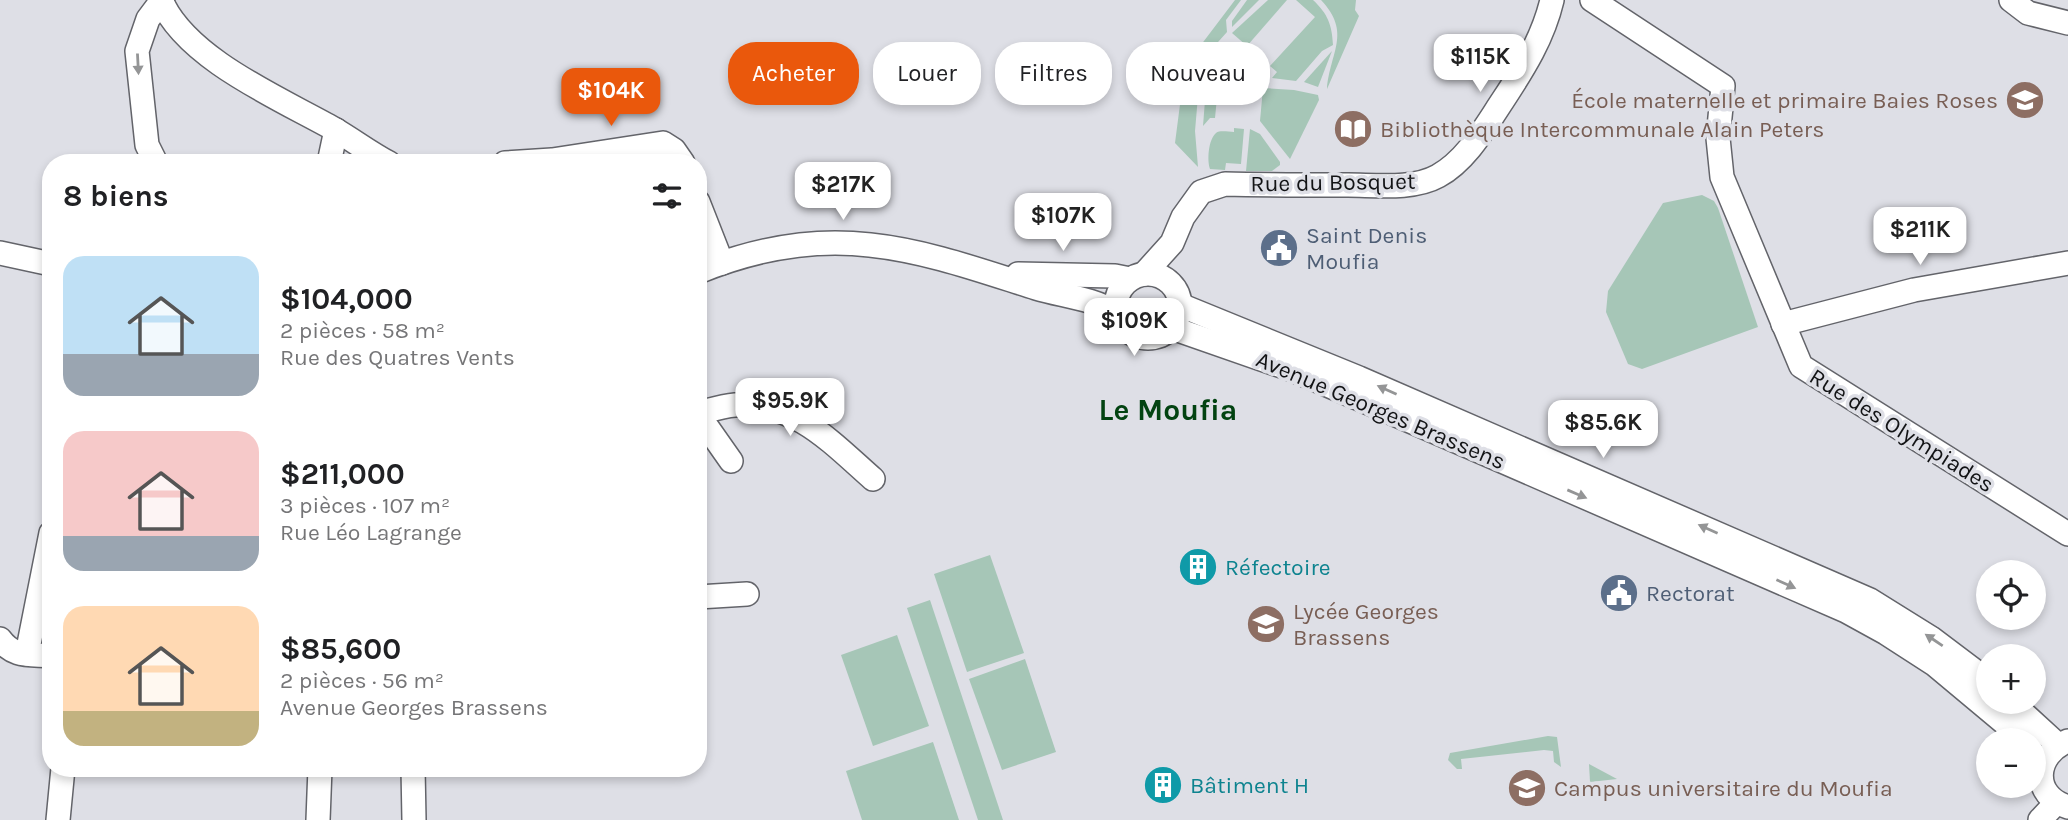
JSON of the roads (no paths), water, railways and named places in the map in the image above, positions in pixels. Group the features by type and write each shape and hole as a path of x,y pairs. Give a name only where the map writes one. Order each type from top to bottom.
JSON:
{"street":[{"name":"Rue du Bosquet","path":"1137,277 1172,243 1182,217 1201,192 1225,184 1416,183 1436,177 1454,165 1473,143 1523,69 1544,27 1552,0"},
{"name":"Rue des Olympiades","path":"1592,0 1723,86 1718,138 1722,177 1801,366 2068,534"},
{"path":"2011,0 2028,13 2068,23"},
{"path":"152,154 147,145 137,51 148,19 162,2 177,26 192,42 226,68 336,130 372,154"},
{"path":"331,154 336,130"},
{"path":"591,154 663,143 677,154"},
{"path":"707,225 722,263"},
{"path":"707,269 778,248 823,243 870,245 928,256 1057,295 1104,305 1116,313"},
{"name":"Rue du Bosquet","path":"1172,243 1178,297"},
{"path":"0,253 42,262"},
{"path":"1783,324 1914,290 2068,263"},
{"path":"991,274 1161,276 1178,297 1179,318 1172,328 1153,338 1142,338 1128,332 1116,313 1115,302 1120,290 1137,277"},
{"name":"Avenue Georges Brassens","path":"1178,297 1870,600 1931,638 1976,672"},
{"name":"Avenue Georges Brassens","path":"1172,328 1293,370 1846,611 1934,664 2023,728"},
{"path":"707,411 734,405 759,405 795,415 823,435 873,479"},
{"path":"707,426 731,461"},
{"path":"27,654 42,578"},
{"path":"707,596 747,594"},
{"path":"0,639 8,650 42,655"},
{"path":"2021,714 2032,728"},
{"path":"58,820 62,777"},
{"path":"318,820 320,777"},
{"path":"412,777 414,820"},
{"path":"2040,820 2062,805 2046,790"}],"place":[{"name":"École maternelle et primaire Baies Roses","path":"2025,100"},
{"name":"Bibliothèque Intercommunale Alain Peters","path":"1353,129"},
{"name":"Saint Denis Moufia","path":"1279,248"},
{"name":"Réfectoire","path":"1198,567"},
{"name":"Rectorat","path":"1619,593"},
{"name":"Lycée Georges Brassens","path":"1266,624"},
{"name":"Bâtiment H","path":"1163,785"},
{"name":"Campus universitaire du Moufia","path":"1527,788"}],"district":[{"name":"Le Moufia","path":"1168,410"}]}
